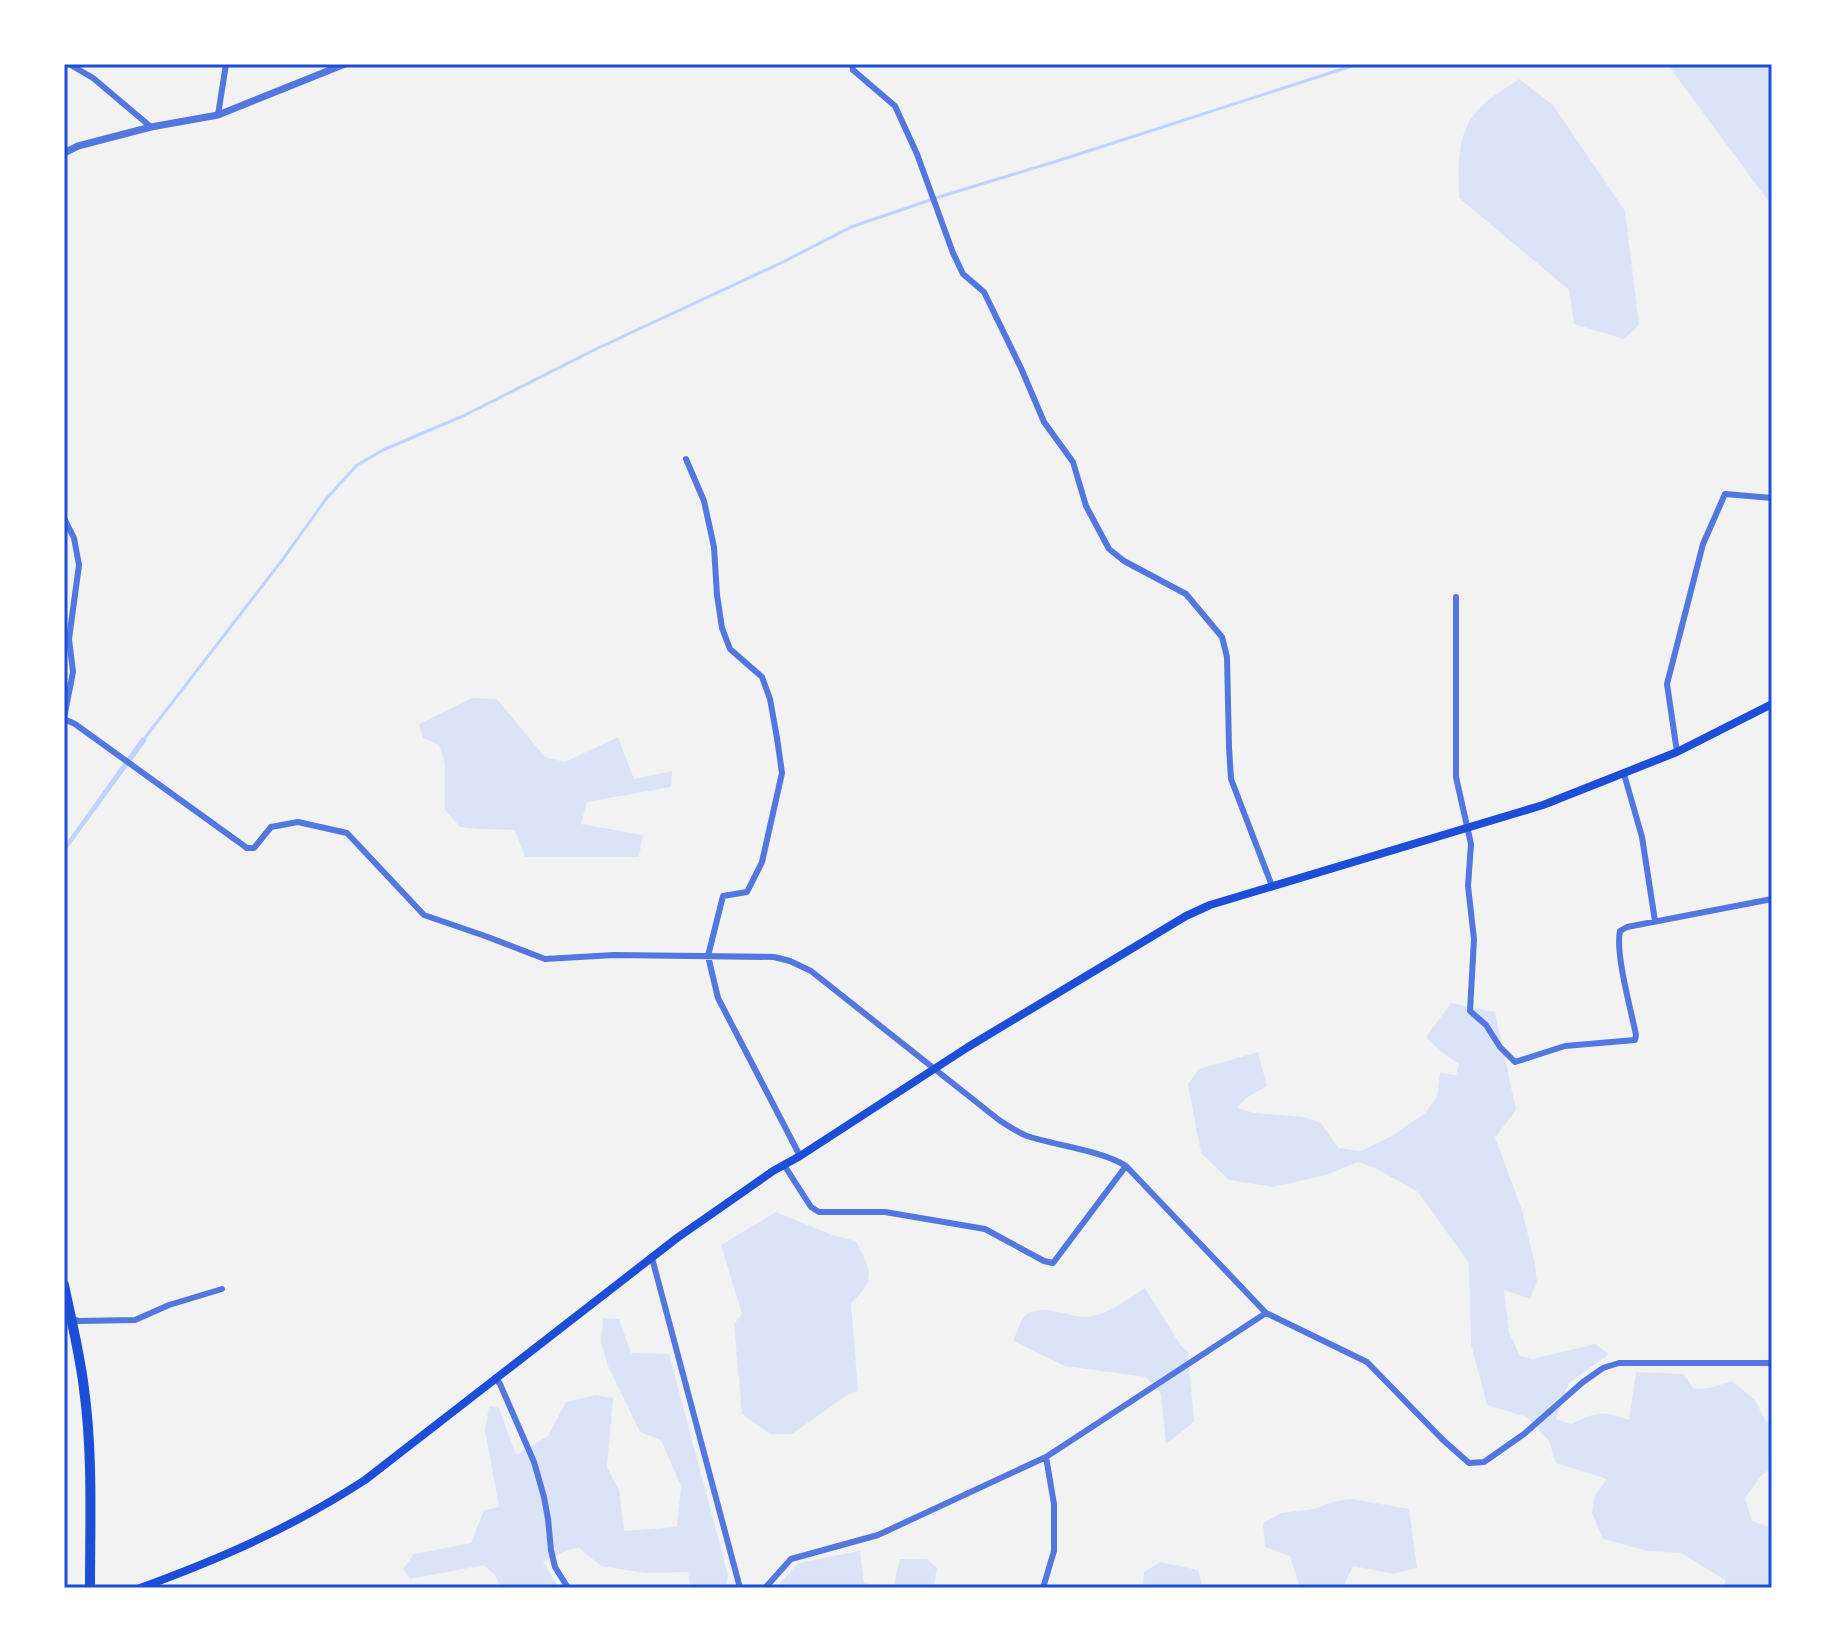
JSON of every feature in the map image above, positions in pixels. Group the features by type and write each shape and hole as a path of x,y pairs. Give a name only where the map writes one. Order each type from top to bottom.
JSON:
{"highway":[{"path":"64,1285 87,1410 90,1588"}],"main road":[{"path":"140,1588 245,1547 327,1505 365,1480 677,1238 968,1047 1186,916 1210,905 1543,805 1677,752 1772,704"}],"street":[{"path":"69,64 93,78 151,127"},
{"path":"218,115 226,64"},
{"path":"64,153 78,146 151,127 218,115 345,64"},
{"path":"852,64 853,70 895,106 963,274 984,292 1044,422 1073,462 1086,506 1109,549 1124,561 1186,594 1222,637 1227,657 1231,779 1272,886"},
{"path":"686,459 704,501 711,532 722,628 730,649 762,677 770,699 782,773 762,862 747,892 723,896 708,956 718,998 800,1156"},
{"path":"1677,752 1667,684 1703,544 1725,494 1772,498"},
{"path":"64,518 74,538 79,565 69,639 73,672 64,719 247,848 254,848 271,827 298,822 347,833 424,915 545,959 614,955 774,957 811,971 999,1120 1024,1135 1121,1162 1266,1313 1367,1362 1469,1463 1484,1462 1524,1434 1603,1368 1619,1363 1772,1363"},
{"path":"1456,597 1456,777 1471,844 1468,886 1474,939 1470,1011 1486,1025 1500,1047 1515,1062 1565,1046 1635,1040 1620,956 1620,931 1655,921 1772,899"},
{"path":"1624,774 1642,837 1655,921"},
{"path":"784,1165 811,1207 819,1212 885,1212 985,1229 1053,1263 1126,1166"},
{"path":"652,1258 740,1588"},
{"path":"71,1319 135,1320 169,1305 222,1289"},
{"path":"765,1588 791,1559 878,1535 1046,1457 1266,1313"},
{"path":"495,1378 534,1462 546,1508 555,1567 568,1588"},
{"path":"1043,1588 1054,1551 1054,1504 1046,1457"}],"shaded area":[{"path":"1666,64 1772,64 1772,206 1671,69"},
{"path":"1519,79 1553,105 1625,211 1639,325 1624,339 1574,324 1569,290 1459,198 1460,151 1471,118 1483,105"},
{"path":"472,698 497,699 545,757 565,762 618,737 634,779 672,771 671,787 587,802 581,824 643,835 639,857 525,857 515,830 460,827 445,810 445,763 439,745 423,738 419,724"},
{"path":"1451,1003 1495,1012 1516,1110 1495,1138 1522,1210 1537,1282 1530,1299 1504,1290 1509,1332 1520,1356 1533,1359 1595,1344 1609,1354 1569,1383 1556,1419 1571,1424 1599,1414 1629,1420 1636,1372 1683,1374 1694,1389 1732,1381 1755,1400 1766,1422 1772,1416 1772,1468 1762,1475 1745,1498 1752,1521 1772,1528 1772,1588 1725,1588 1725,1580 1681,1553 1648,1551 1603,1539 1592,1513 1595,1495 1607,1479 1556,1463 1549,1441 1527,1417 1487,1405 1471,1344 1469,1263 1418,1192 1358,1162 1326,1175 1273,1187 1229,1180 1201,1153 1188,1084 1199,1069 1258,1052 1267,1086 1246,1098 1237,1108 1254,1113 1304,1117 1321,1123 1338,1148 1361,1151 1392,1136 1425,1113 1437,1097 1440,1073 1456,1075 1459,1064 1426,1037"},
{"path":"776,1212 832,1235 856,1241 869,1274 865,1287 851,1303 858,1391 847,1395 792,1434 770,1434 742,1414 734,1324 742,1314 721,1245"},
{"path":"1145,1288 1181,1346 1188,1352 1194,1422 1166,1444 1161,1394 1146,1377 1065,1366 1013,1341 1023,1318 1029,1313 1044,1310 1092,1316 1116,1307"},
{"path":"603,1318 619,1319 631,1353 669,1354 728,1575 726,1588 691,1588 688,1572 644,1573 601,1566 579,1548 543,1562 559,1588 501,1588 495,1575 484,1565 410,1579 403,1569 414,1554 471,1543 484,1510 499,1507 485,1430 489,1406 499,1408 516,1455 548,1436 566,1402 595,1395 613,1398 607,1467 619,1490 624,1531 677,1527 681,1486 661,1440 640,1432 608,1366 601,1342"},
{"path":"1352,1499 1409,1509 1417,1568 1394,1574 1353,1566 1345,1583 1349,1588 1300,1588 1290,1556 1265,1547 1263,1523 1281,1513 1314,1509"},
{"path":"860,1551 864,1583 886,1588 776,1588 798,1563"},
{"path":"900,1559 927,1559 937,1568 933,1588 893,1588"},
{"path":"1160,1562 1198,1570 1203,1588 1143,1586 1144,1572"}],"water":[{"path":"142,737 147,740 64,853 64,846"}],"waterway":[{"path":"144,739 326,499 357,465 385,449 463,416 851,227 1358,64"}]}
